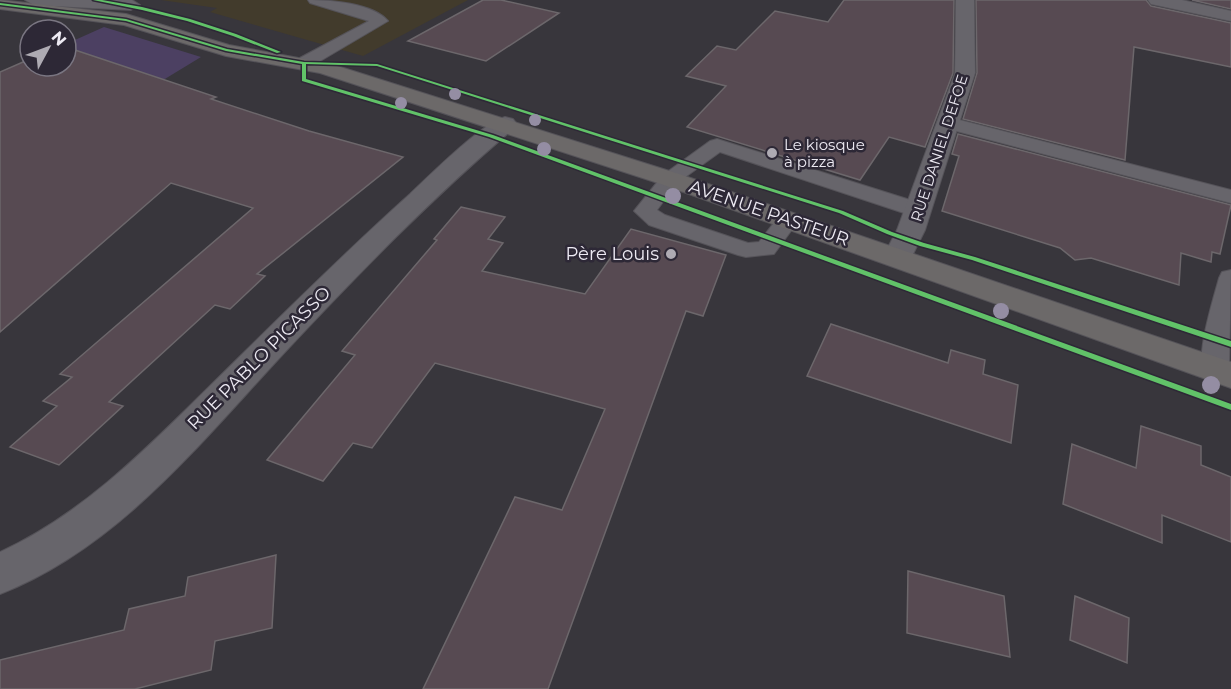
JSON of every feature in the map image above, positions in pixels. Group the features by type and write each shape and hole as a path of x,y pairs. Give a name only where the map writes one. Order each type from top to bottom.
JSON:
{"main road":[{"name":"AVENUE PASTEUR","path":"94,0 123,3 247,39 304,63 505,124 898,257 1223,373"},
{"name":"AVENUE PASTEUR","path":"0,4 126,20 226,50 304,63"}],"street":[{"path":"34,0 123,3"},
{"name":"RUE DANIEL DEFOE","path":"898,257 918,210 965,73 965,0"},
{"path":"1157,0 1231,16"},
{"name":"RUE PABLO PICASSO","path":"0,574 76,534 136,483 339,277 505,124"}],"lane":[{"path":"304,63 380,21 368,14 315,0"},
{"path":"948,123 1231,197"},
{"path":"788,220 765,249 746,250 657,220 645,211 670,179 717,145 918,210"},
{"path":"1223,373 1218,340 1231,278"}],"shaded area":[{"path":"161,0 468,0 363,56 210,12 217,8"},
{"path":"104,27 201,57 7,175 0,72 18,68 18,78 78,78 78,39"}],"building":[{"path":"483,0 501,0 559,13 486,61 408,41"},
{"path":"844,0 954,0 953,73 925,147 889,137 860,180 687,127 726,86 686,76 717,46 736,50 775,11 828,22"},
{"path":"976,0 1146,0 1151,6 1231,23 1231,67 1134,47 1125,160 963,119 977,73"},
{"path":"1192,0 1231,0 1231,9"},
{"path":"78,51 216,97 211,99 309,131 403,157 257,274 265,276 230,309 215,305 109,402 123,406 59,465 10,447 57,406 43,401 72,377 60,374 253,208 171,183 0,332 0,72 18,64 18,78 78,78"},
{"path":"958,134 1231,205 1220,254 1212,252 1211,262 1181,253 1179,285 1091,258 1075,260 1060,248 942,211 959,156 952,154"},
{"path":"461,207 505,217 488,239 503,243 482,271 585,294 631,229 726,255 703,316 686,311 548,689 423,689 515,497 562,510 605,409 435,363 372,448 353,443 323,481 267,460 355,355 342,351 437,240 434,239"},
{"path":"831,324 948,363 951,350 985,360 983,374 1018,385 1011,443 807,376"},
{"path":"1141,426 1201,446 1201,465 1231,477 1231,542 1162,515 1162,543 1063,504 1072,444 1136,468"},
{"path":"276,555 272,628 215,641 211,670 135,689 0,689 0,660 124,630 129,609 185,596 188,577"},
{"path":"908,571 1004,596 1010,657 907,633"},
{"path":"1075,596 1129,618 1127,663 1070,640"}],"cycle path":[{"path":"95,0 188,20 279,52"},
{"path":"0,4 126,20 226,50 304,63 377,65 841,212 922,245 973,258 1231,344"},
{"path":"304,63 304,80 491,136 1231,407"}],"place":[{"name":"Le kiosque à pizza","path":"772,153"},
{"name":"Père Louis","path":"671,254"}]}
